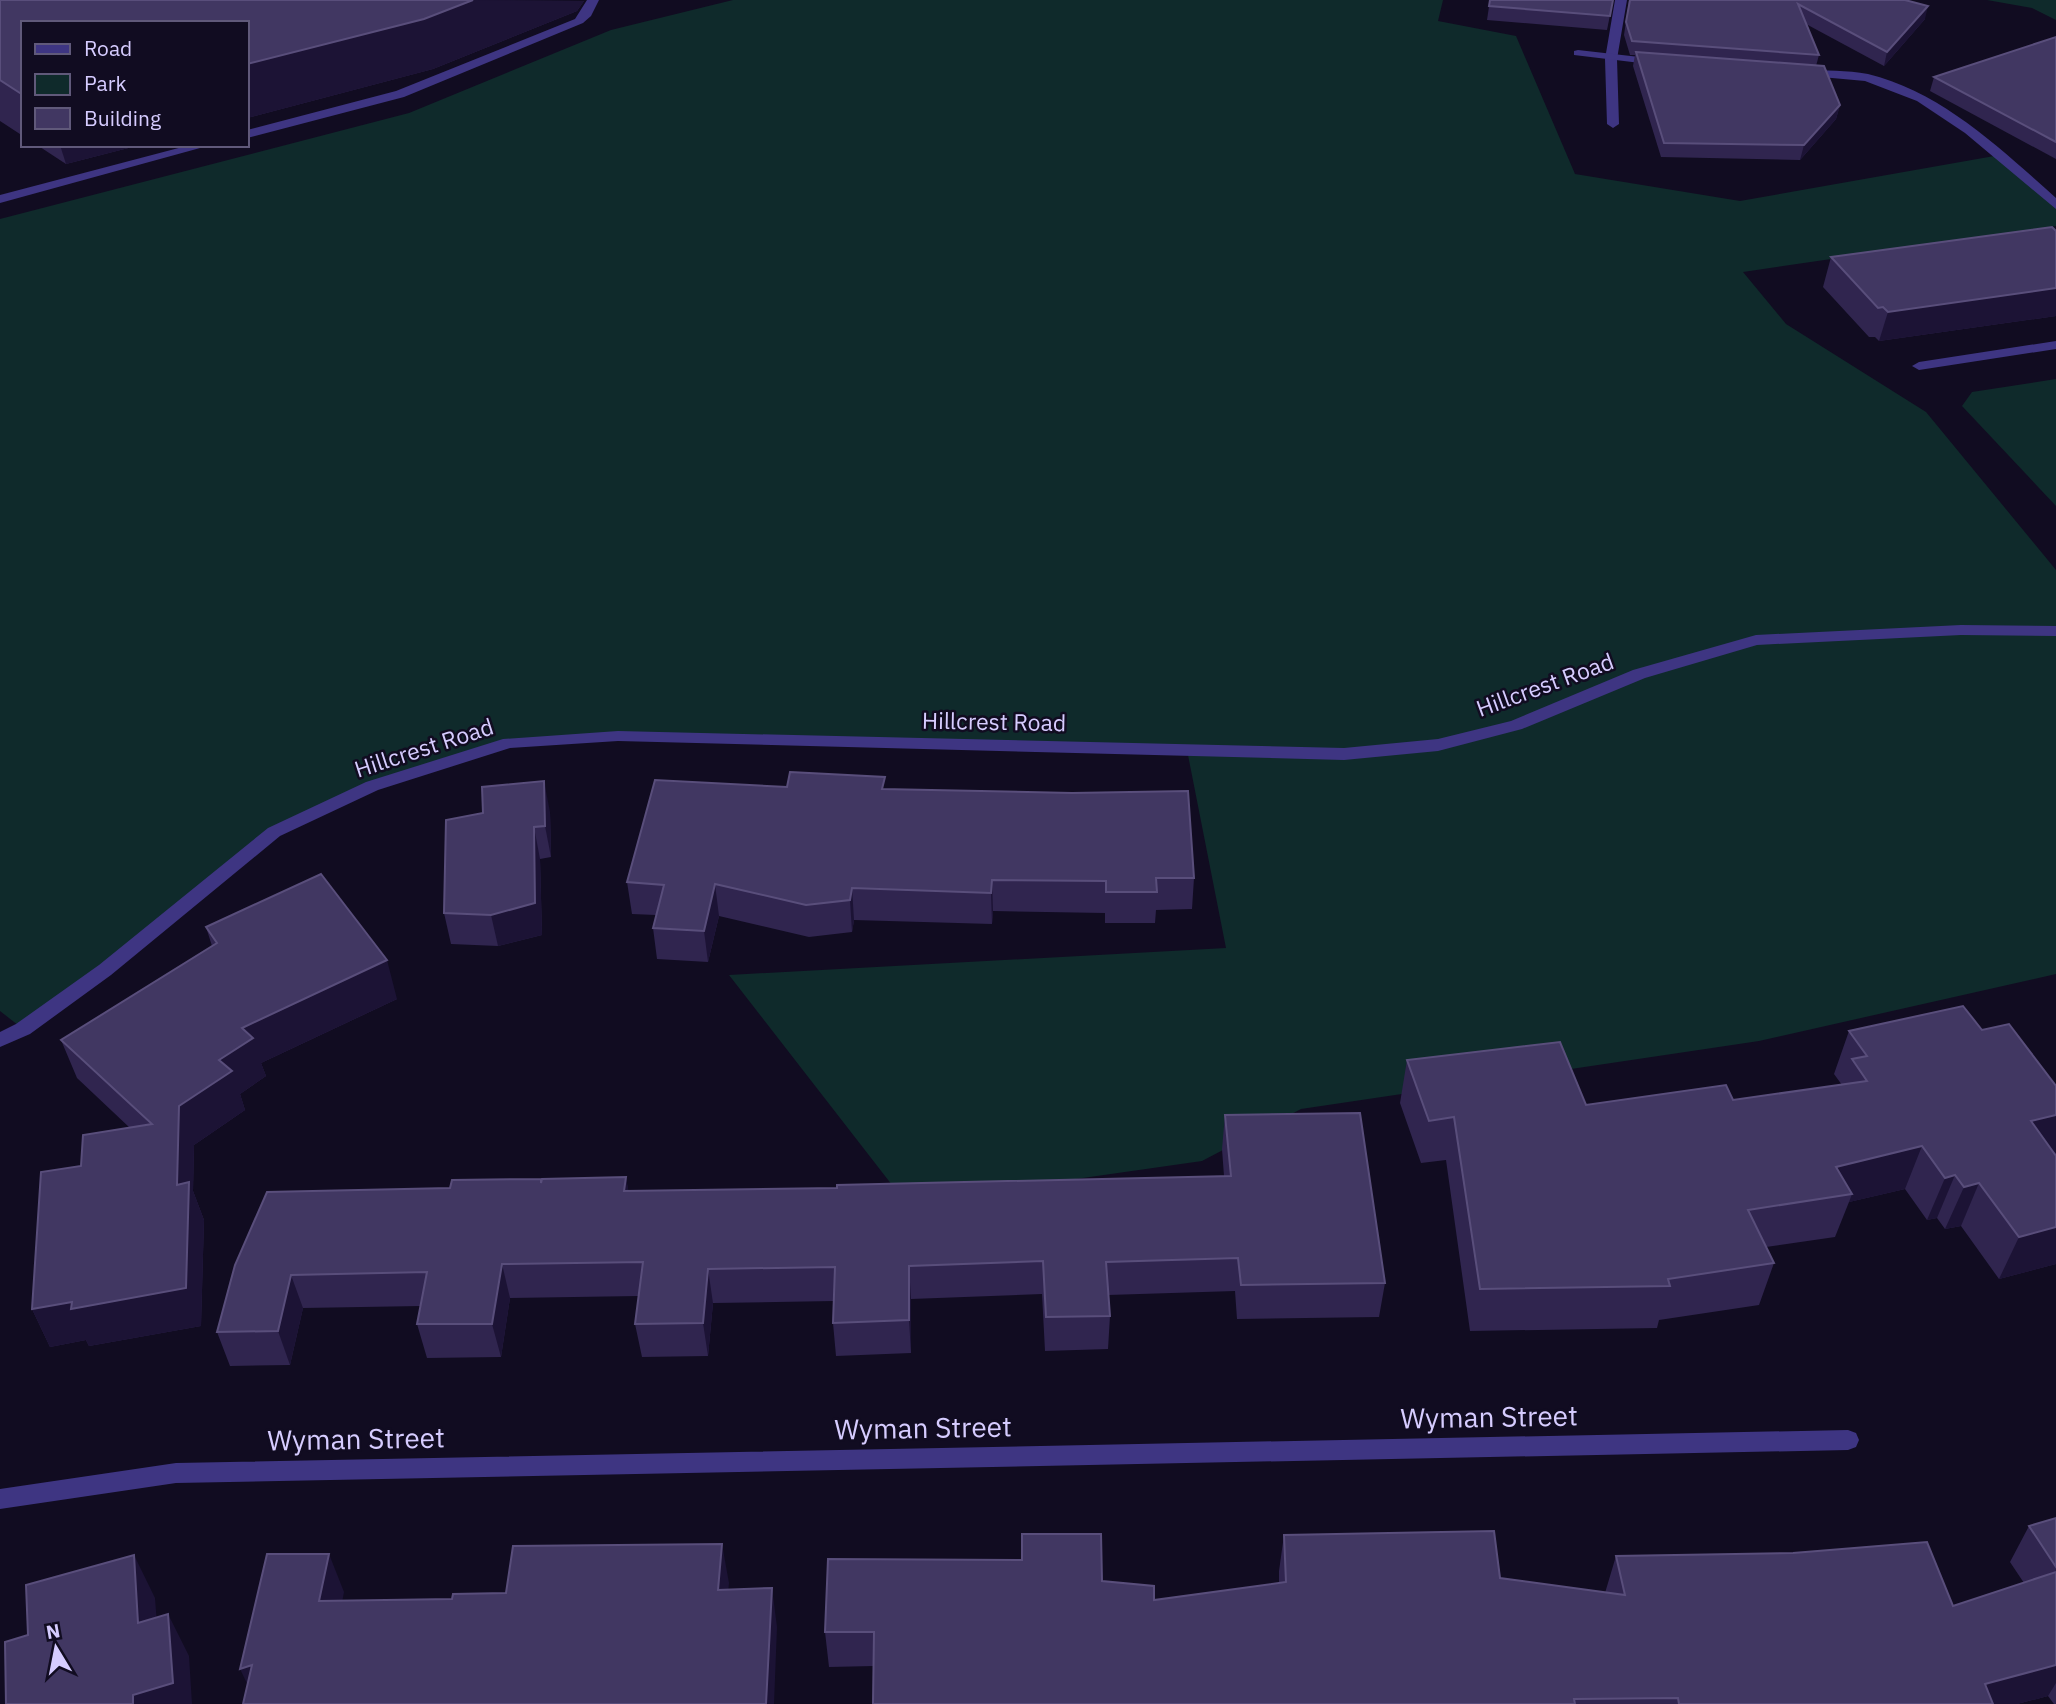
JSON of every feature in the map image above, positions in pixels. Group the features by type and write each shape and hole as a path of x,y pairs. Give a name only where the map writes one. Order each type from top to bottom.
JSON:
{"street":[{"path":"248,134 400,94 579,21 586,16 593,0"},
{"path":"1613,124 1611,59 1621,0"},
{"path":"1578,53 1611,59 1665,63"},
{"path":"1786,72 1867,78 1921,97 2000,155 2056,205"},
{"path":"0,199 197,147"},
{"path":"1919,366 2056,345"},
{"name":"Hillcrest Road","path":"0,1040 23,1029 105,970 274,832 372,786 509,743 618,736 1344,754 1438,745 1516,725 1639,674 1756,640 1961,631 2056,631"},
{"name":"Wyman Street","path":"0,1499 176,1473 1848,1440"}],"green space":[{"path":"733,0 1443,0 1438,21 1516,36 1575,174 1740,201 2000,155 2056,205 2056,226 1743,272 1786,324 1926,412 2056,570 2056,974 1759,1041 1301,1109 1202,1161 906,1203 729,975 1226,948 1187,750 618,736 509,743 372,786 274,832 23,1029 0,1011 0,219 409,113 611,30"},
{"path":"1987,0 2056,0 2056,20 2032,8"},
{"path":"2056,379 2056,506 1962,406 1972,392"}],"building":[{"path":"0,0 473,0 424,19 248,64 248,21 21,21 21,94 0,80"},
{"path":"1490,0 1613,0 1610,16 1489,6"},
{"path":"1630,0 1905,0 1928,6 1887,52 1798,4 1819,55 1632,41 1626,22"},
{"path":"2056,37 2056,142 1934,77"},
{"path":"1636,52 1824,66 1840,105 1804,145 1664,143"},
{"path":"2052,227 2056,231 2056,288 1888,312 1883,307 1878,308 1831,257"},
{"path":"790,772 885,777 882,789 1072,793 1188,791 1194,878 1156,878 1157,892 1106,892 1106,881 992,880 991,893 852,888 850,900 806,905 715,884 704,931 653,928 664,885 627,882 655,780 787,787"},
{"path":"544,781 545,826 534,827 535,903 491,915 444,913 446,820 483,813 482,787"},
{"path":"321,874 387,960 242,1028 253,1038 219,1060 232,1071 179,1106 177,1185 189,1182 186,1288 71,1309 72,1302 32,1309 41,1172 81,1166 83,1135 152,1124 61,1040 217,943 206,927"},
{"path":"1963,1006 1982,1030 2009,1024 2056,1086 2056,1115 2031,1121 2056,1156 2056,1227 2019,1237 1979,1183 1964,1187 1955,1175 1945,1178 1922,1146 1836,1167 1852,1194 1748,1210 1774,1263 1668,1279 1670,1286 1480,1289 1454,1117 1429,1121 1407,1060 1560,1042 1586,1105 1726,1085 1733,1100 1867,1081 1852,1059 1867,1056 1849,1031"},
{"path":"1360,1113 1385,1283 1241,1285 1238,1258 1106,1262 1110,1316 1046,1317 1043,1261 909,1266 909,1320 833,1323 835,1267 708,1269 703,1323 635,1324 643,1262 502,1264 492,1324 417,1324 427,1272 291,1275 278,1331 217,1332 235,1265 267,1192 450,1188 452,1180 541,1179 541,1183 542,1179 626,1177 624,1191 837,1188 837,1185 1231,1176 1225,1115"},
{"path":"2056,1518 2056,1567 2029,1526"},
{"path":"1494,1531 1500,1578 1625,1595 1616,1556 1793,1553 1927,1542 1953,1606 2056,1572 2056,1665 1985,1684 1993,1704 1679,1704 1678,1698 1574,1699 1575,1704 873,1704 874,1632 825,1632 828,1559 1022,1560 1022,1534 1101,1534 1102,1581 1154,1586 1154,1600 1286,1582 1284,1535"},
{"path":"722,1544 718,1590 772,1588 766,1704 243,1704 252,1665 240,1669 267,1554 329,1554 319,1601 452,1599 453,1594 506,1593 513,1546"},
{"path":"134,1555 138,1623 168,1614 173,1683 133,1695 133,1704 6,1704 5,1642 28,1635 26,1585"}]}
